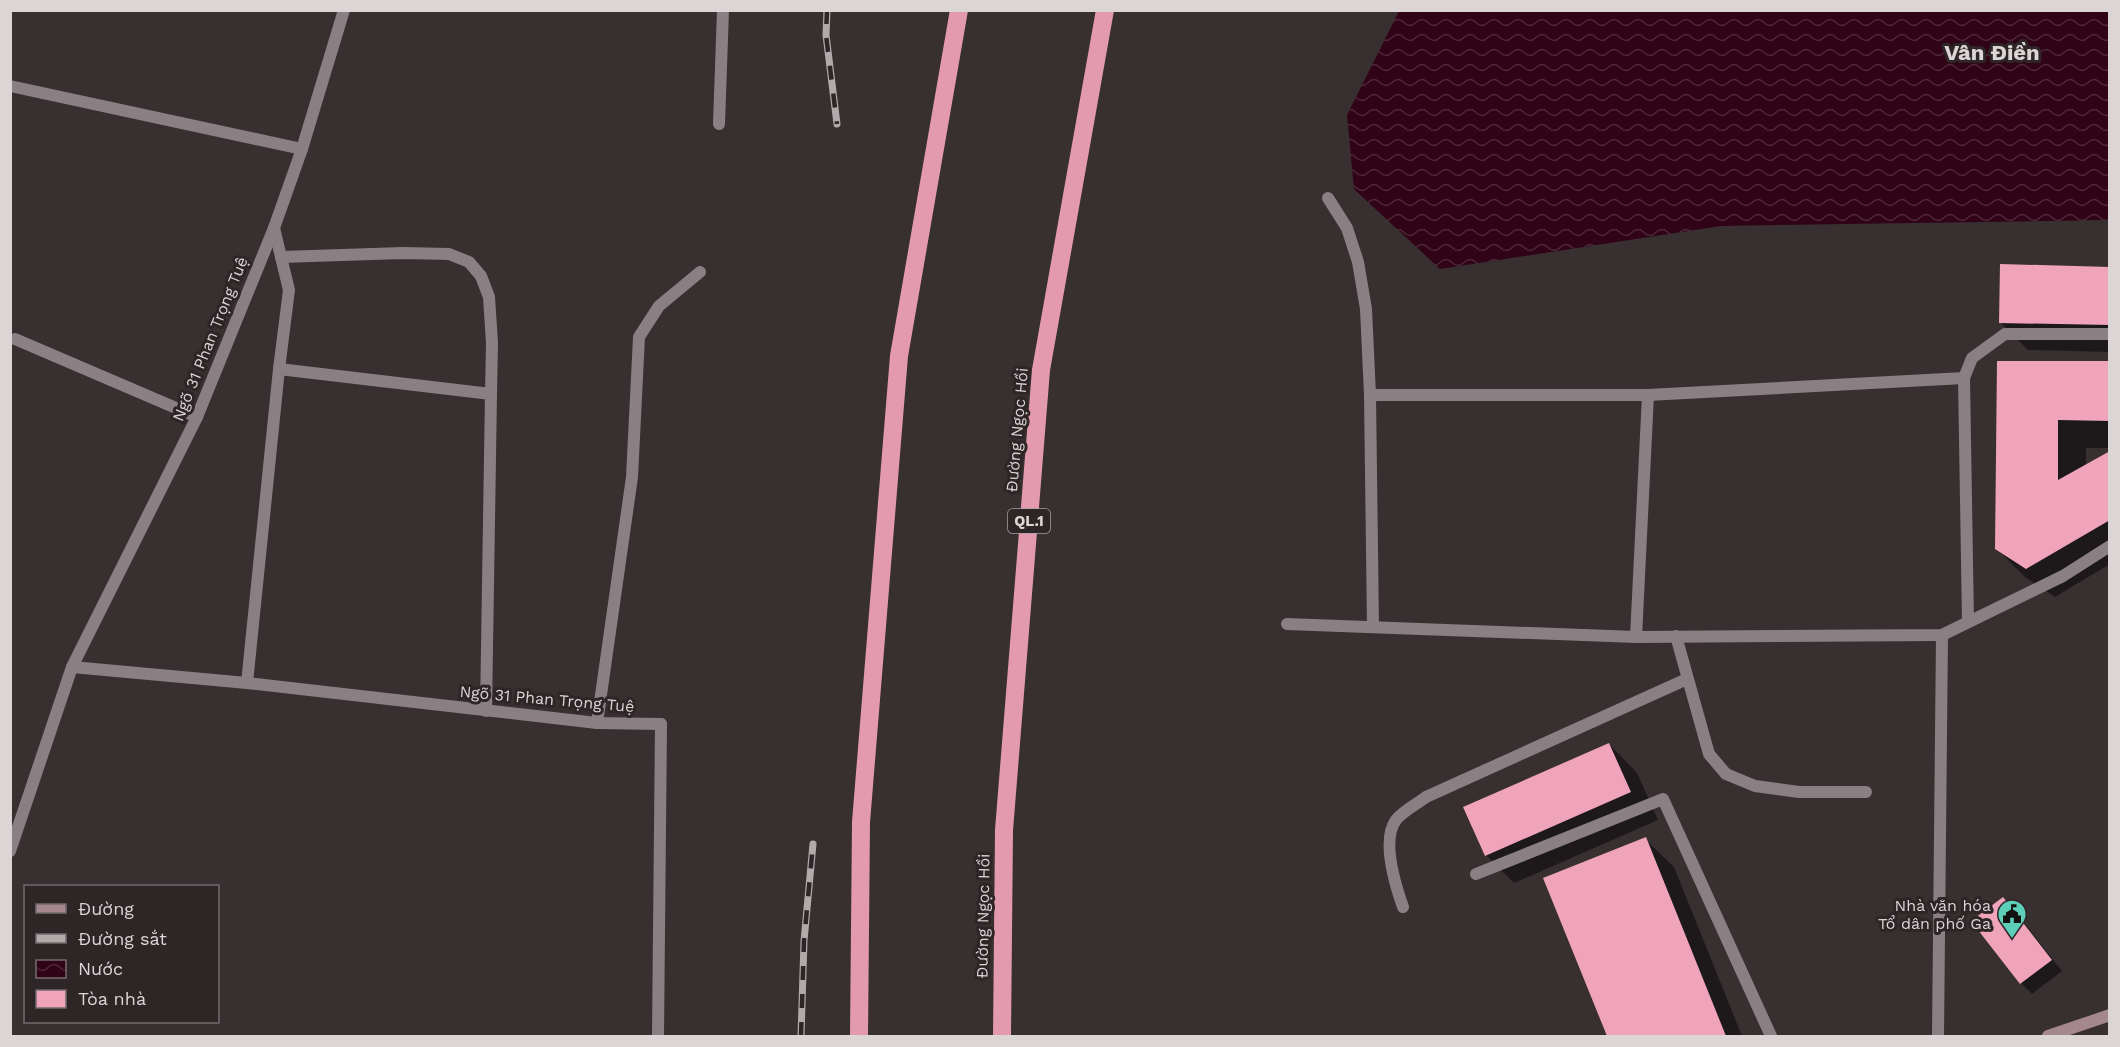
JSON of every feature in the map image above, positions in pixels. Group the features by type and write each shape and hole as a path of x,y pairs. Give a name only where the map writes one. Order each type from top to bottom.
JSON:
{"highway":[{"path":"858,1036 861,822 898,356 959,10"},
{"name":"Đường Ngọc Hồi","path":"1002,1036 1004,830 1041,370 1105,10"}],"street":[{"name":"Ngõ 31 Phan Trọng Tuệ","path":"10,851 72,667 197,417 274,228 302,150 344,10"},
{"path":"719,124 723,10"},
{"path":"10,86 302,150"},
{"path":"1328,198 1347,228 1358,262 1366,309 1370,395 1373,627"},
{"path":"247,683 289,290 274,228"},
{"path":"281,257 403,253 449,254 469,261 482,276 489,297 492,343 486,711"},
{"path":"597,723 632,477 639,337 659,306 700,272"},
{"path":"1968,622 1964,378 1972,358 2005,334 2109,334"},
{"path":"15,339 197,417"},
{"path":"279,369 491,394"},
{"path":"1370,395 1648,395 1964,378"},
{"path":"1636,637 1648,395"},
{"path":"1287,624 1636,637 1942,635 2063,576 2109,546"},
{"path":"1938,1036 1942,635"},
{"path":"1676,636 1709,754 1726,774 1755,786 1799,792 1866,792"},
{"name":"Ngõ 31 Phan Trọng Tuệ","path":"72,667 247,683 597,723 662,724 658,1036"},
{"path":"1403,907 1393,879 1390,858 1391,832 1395,820 1426,797 1687,679"},
{"path":"1476,873 1663,799 1771,1036"},
{"path":"2048,1036 2109,1015"}],"water":[{"path":"1399,11 2109,11 2109,220 1721,226 1440,269 1354,189 1347,115"}],"building":[{"path":"2000,264 2110,267 2110,325 1999,323"},
{"path":"1997,361 2110,361 2110,421 2058,420 2058,480 2110,451 2110,520 2026,569 1995,549"},
{"path":"1609,743 1631,792 1485,856 1463,807"},
{"path":"1646,837 1726,1036 1607,1036 1543,878"},
{"name":"Nhà văn hóa Tổ dân phố Ga","path":"2003,897 2052,960 2020,984 1971,921"}],"railway":[{"path":"827,10 826,35 837,124"},
{"path":"801,1036 804,941 813,844"}],"place":[{"name":"Nhà văn hóa Tổ dân phố Ga","path":"2012,940"}],"district":[{"name":"Vân Điền","path":"1992,52"}]}
